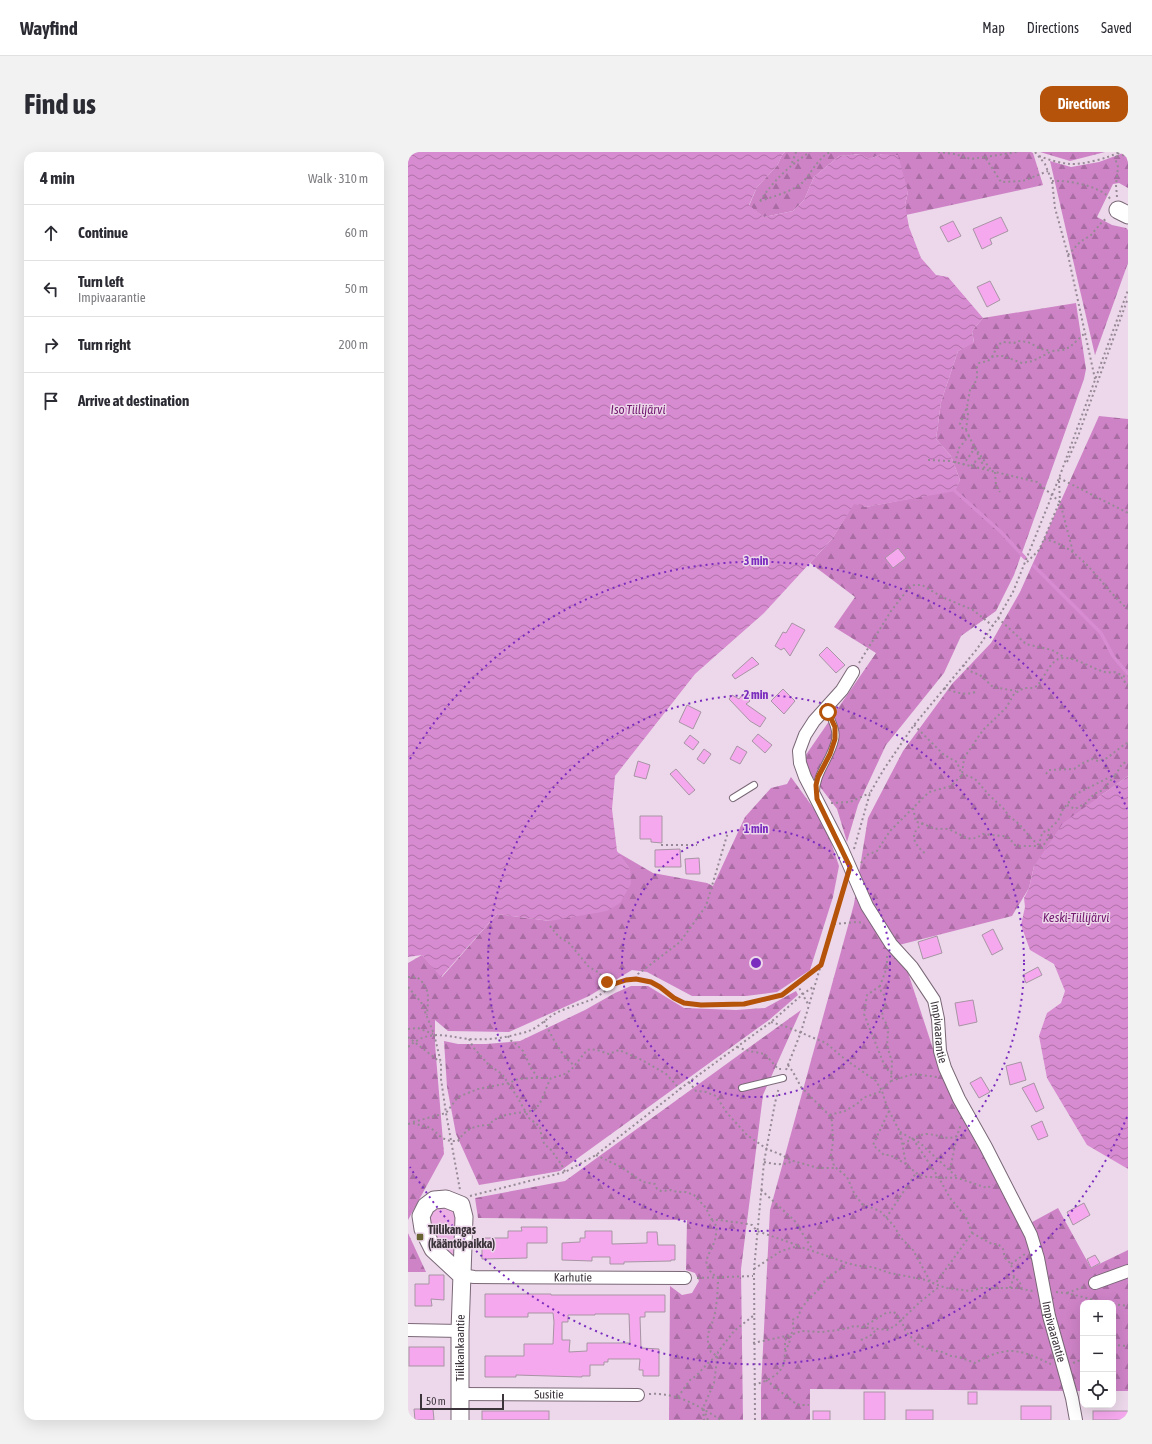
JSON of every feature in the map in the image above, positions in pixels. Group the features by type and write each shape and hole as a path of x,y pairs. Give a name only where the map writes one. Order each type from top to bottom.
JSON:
{"street":[{"name":"Impivaarantie","path":"853,672 842,690 814,721 805,735 799,751 800,763 805,777 850,867 867,906 891,944 912,967 934,1000 938,1019 940,1051 945,1068 1031,1235 1035,1247 1049,1316 1072,1398 1076,1420"},
{"path":"461,1201 446,1199 434,1200 426,1206 421,1216 422,1229 432,1249 461,1275"},
{"name":"Tiilikankaantie","path":"460,1420 461,1275 464,1217 461,1201"},
{"path":"1095,1283 1128,1271"},
{"name":"Karhutie","path":"461,1275 474,1277 685,1278"},
{"path":"408,1330 460,1331"},
{"name":"Susitie","path":"460,1394 638,1395"}],"lane":[{"path":"818,802 817,781 830,754 835,739 835,727 828,712 828,707"},
{"path":"733,798 754,785"},
{"path":"742,1088 782,1078"}],"path":[{"path":"792,164 796,152"},
{"path":"810,152 792,164 770,187 760,201 780,195 802,183 826,154 830,152"},
{"path":"938,152 955,154 971,159 1018,152"},
{"path":"1035,152 1048,171 1052,181 1055,208 1068,255 1096,380"},
{"path":"1038,155 1071,164 1098,160 1118,153 1128,157"},
{"path":"1118,153 1116,161 1118,167 1116,185 1123,213"},
{"path":"985,157 1001,182 1023,181 1048,171"},
{"path":"1052,181 1077,183 1102,192 1108,196 1123,213"},
{"path":"1068,255 1080,242 1091,235 1102,222 1123,213"},
{"path":"797,984 809,1005 834,924 864,809 870,793 884,769 914,725 977,649 993,626 1013,592 1026,564 1053,496 1128,290"},
{"path":"1073,552 1060,502 1059,478 1077,439 1128,298"},
{"path":"992,357 1003,356 1022,363 1033,361 1052,352 1070,347 1086,332"},
{"path":"985,469 966,430 963,429 960,424 967,407 970,390 977,377 979,363 988,361 992,357 998,344 1003,342 1028,342 1040,349 1052,352"},
{"path":"966,430 968,415 967,407"},
{"path":"955,463 959,448 969,436"},
{"path":"964,465 975,448"},
{"path":"975,448 991,471"},
{"path":"971,466 979,458"},
{"path":"928,460 955,463 1011,474 1037,482 1060,502"},
{"path":"995,472 996,486 1000,492"},
{"path":"1059,478 1128,513"},
{"path":"1026,564 1039,550 1060,502"},
{"path":"1044,539 1052,541 1073,552 1098,575 1120,602 1128,609"},
{"path":"853,672 892,611 909,588 914,585 922,585 942,597 974,610 993,626"},
{"path":"998,618 1026,644 1052,650 1064,657 1105,672 1116,672 1128,686"},
{"path":"850,867 861,862 867,855 877,851 890,831 930,792 951,786 962,775 964,758 977,738 1006,708 1014,694 1024,688 1033,688 1037,686 1053,663 1064,657"},
{"path":"963,665 972,672 980,675 993,687 1017,692"},
{"path":"1120,676 1127,676"},
{"path":"944,688 962,693 970,694 975,692"},
{"path":"914,725 944,755 957,762 962,775"},
{"path":"1046,774 1049,770 1074,769 1092,759 1098,761 1107,758 1125,744 1128,744"},
{"path":"1067,805 1075,809 1086,803 1094,794 1103,790 1122,764 1128,761"},
{"path":"1040,841 1042,833 1058,821 1063,809 1076,794 1116,774"},
{"path":"962,775 974,779 984,788 1039,846"},
{"path":"818,802 850,802 870,793"},
{"path":"913,807 916,822 923,823 937,829 950,830 963,838 968,839 978,837 983,834 992,836 996,835 1009,838 1015,845 1039,846 1042,848 1048,838 1048,829"},
{"path":"923,823 917,828 914,837 916,846 927,855"},
{"path":"636,979 638,974 680,942 706,906 728,832"},
{"path":"1035,842 1045,841"},
{"path":"661,845 697,845"},
{"path":"834,924 857,922 879,926"},
{"path":"550,926 559,937 569,943 590,967 598,972 607,982 614,984"},
{"path":"891,944 887,956 887,967 880,986 867,995 864,1014 885,1067 892,1074"},
{"path":"408,1029 418,1028 434,1034 469,1039 494,1039 508,1036 530,1030 557,1013 594,998 614,984 626,980 636,979 651,982 684,1003 701,1005 744,1004 782,995 821,965"},
{"path":"408,977 417,977 424,983 428,993 427,1017"},
{"path":"880,986 881,991 885,996 885,1005 882,1017 886,1023 888,1032 887,1045 892,1062 891,1081"},
{"path":"408,987 421,1002 434,1034 441,1063 441,1079 450,1141 457,1169 461,1201 485,1193 565,1172 596,1155 689,1082 771,1022 803,994 814,987"},
{"path":"544,1021 567,1060 574,1065"},
{"path":"771,1022 801,1032 826,1043 846,1060 876,1081 882,1091 889,1112 900,1132 906,1164"},
{"path":"408,1047 414,1042 434,1034"},
{"path":"508,1036 510,1040 523,1051 531,1068 538,1078"},
{"path":"408,1037 441,1063"},
{"path":"469,1039 479,1054 499,1071 529,1118 540,1126 544,1144 550,1148 556,1160 562,1165 565,1172"},
{"path":"737,1047 765,1054 778,1069 786,1070"},
{"path":"408,1124 446,1113 458,1097 478,1089 508,1084 518,1079 551,1078 565,1074 589,1049 609,1054 616,1050 622,1050 666,1074 680,1089"},
{"path":"788,1065 801,1087 829,1115 832,1121 833,1142 831,1154 834,1166 846,1177 854,1194 862,1204 880,1211 894,1226 901,1238 913,1250 930,1281"},
{"path":"829,1115 845,1110 857,1104 863,1098 882,1091 891,1081 913,1074 935,1076 951,1082"},
{"path":"412,1123 431,1128 442,1138 450,1141 458,1141 467,1130 480,1125 490,1125 493,1120 502,1116 526,1112 537,1108 551,1078"},
{"path":"689,1082 696,1091 706,1092 716,1096 727,1113 747,1135 767,1149 793,1161 818,1168 836,1168"},
{"path":"889,1112 873,1145 884,1155 890,1155 906,1164 916,1173 928,1177 958,1178 987,1188 1004,1181"},
{"path":"950,1170 958,1130 967,1112"},
{"path":"900,1132 920,1143 958,1178"},
{"path":"903,1144 922,1135 928,1134 943,1138 957,1136"},
{"path":"913,1139 939,1178 950,1198 966,1217 972,1233 992,1244 998,1244 1003,1249 1005,1258 1011,1264 1014,1276 1019,1281 1022,1288"},
{"path":"755,1420 753,1276 764,1162 767,1149"},
{"path":"596,1155 621,1167 643,1182 655,1184 661,1191 671,1190 686,1192 694,1195 706,1208 717,1227 715,1240 710,1247 706,1260 710,1272 718,1278"},
{"path":"764,1162 777,1164 793,1161"},
{"path":"886,1218 916,1173"},
{"path":"761,1190 794,1220 814,1251"},
{"path":"711,1219 752,1225 757,1231 847,1263 872,1267 890,1273 930,1281 940,1286 962,1291 971,1291 981,1288 1022,1288 1066,1293 1095,1300"},
{"path":"935,1284 972,1233"},
{"path":"754,1269 781,1251 798,1246"},
{"path":"1011,1264 1035,1247"},
{"path":"785,1351 790,1344 794,1327 792,1320 798,1317 801,1309 817,1292 826,1279 847,1263"},
{"path":"685,1278 753,1276"},
{"path":"1010,1288 1014,1276"},
{"path":"717,1356 711,1352 707,1337 708,1329 715,1312 718,1278"},
{"path":"1066,1293 1095,1283"},
{"path":"754,1385 766,1380 780,1370 784,1362 785,1340 791,1336 802,1331 822,1332 845,1329 854,1326 887,1330 895,1326 920,1302 940,1286"},
{"path":"1116,1304 1128,1306"},
{"path":"863,1327 886,1312 894,1312 901,1320 906,1332 919,1345 930,1350 959,1357 974,1363 990,1355 1011,1351 1023,1353 1063,1368"},
{"path":"704,1420 702,1408 714,1383 718,1352 734,1332 753,1316"},
{"path":"862,1340 870,1336 877,1328"},
{"path":"753,1343 791,1336"},
{"path":"1116,1346 1128,1346"},
{"path":"678,1397 690,1380 717,1356"},
{"path":"766,1380 795,1404 810,1405"},
{"path":"638,1395 657,1393 678,1397 702,1408 721,1420"},
{"path":"702,1408 708,1420"}],"shaded area":[{"path":"450,1205 457,1226 457,1264 442,1253 426,1221 431,1209"}],"green space":[{"path":"785,152 1031,152 1033,153 1043,185 906,215 905,205 908,192 882,154 869,159 860,154 839,156 814,177 804,200 793,211 764,217 749,206 757,187 777,166"},
{"path":"1040,152 1105,152 1070,161"},
{"path":"1128,152 1128,188 1119,183 1113,184 1097,217 1112,225 1126,228 1128,230 1128,263 1095,355 1050,161 1071,167 1099,162"},
{"path":"1076,303 1086,369 1084,379 1014,575 996,611 961,636 944,673 886,745 858,805 847,842 837,809 801,762 876,653 834,627 855,597 810,563 832,539 854,503 866,507 955,490 960,480 951,456 936,439 941,402 958,351 974,342 972,331 983,318"},
{"path":"1099,416 1128,419 1128,776 1099,797 1034,866 1029,888 1012,916 899,945 939,1067 1023,1227 1058,1208 1091,1268 1128,1250 1128,1391 1116,1391 1116,1300 1080,1300 1080,1391 810,1389 810,1420 761,1420 761,1388 770,1210 854,904 868,818 903,751 952,684 991,643 1020,592"},
{"path":"791,777 825,824 839,866 833,897 810,970 777,992 746,996 692,996 647,972 632,970 589,996 509,1032 448,1031 435,1020 435,1044 444,1154 408,1220 408,963 422,955 442,977 497,914 550,921 630,869 617,852 653,873 707,883 713,886 745,817 771,788 787,784"},
{"path":"631,986 648,986 684,1008 736,1010 765,1008 796,991 798,995 769,1020 560,1171 479,1185 456,1134 447,1087 444,1041 458,1044 486,1044 520,1041"},
{"path":"801,1010 763,1095 741,1269 743,1420 669,1420 670,1286 682,1295 692,1293 699,1281 695,1273 686,1270 687,1220 478,1218 475,1198 565,1181"},
{"path":"408,1233 426,1272 408,1272"}],"water":[{"name":"Iso Tiilijärvi","path":"408,152 785,152 777,166 757,187 749,205 764,217 793,211 804,200 814,177 839,156 861,154 869,159 882,154 898,155 908,192 905,205 909,227 921,258 936,275 948,277 983,318 972,331 974,343 958,351 941,402 936,439 951,456 960,480 955,491 866,507 854,504 832,539 764,613 695,674 615,776 612,809 617,851 630,869 631,884 620,903 607,911 550,921 497,914 441,977 422,955 408,957"},
{"name":"Keski-Tiilijärvi","path":"1128,776 1128,1169 1087,1145 1047,1078 1039,1036 1047,1013 1061,1003 1065,991 1054,964 1030,950 1021,925 1025,907 1024,898 1029,888 1034,866 1063,823"}],"building":[{"path":"1001,217 1008,231 990,239 992,244 982,249 973,229"},
{"path":"953,221 961,236 948,242 940,227"},
{"path":"990,281 1000,300 987,307 977,287"},
{"path":"898,548 906,558 893,568 885,558"},
{"path":"792,623 805,630 790,656 784,648 781,650 775,646 783,632 786,633"},
{"path":"827,647 845,665 836,673 819,655"},
{"path":"752,657 759,664 735,679 732,675"},
{"path":"783,689 795,701 784,714 771,701"},
{"path":"743,694 750,701 746,704 766,718 760,727 750,721 729,699 732,695 739,699"},
{"path":"687,705 701,712 693,729 679,722"},
{"path":"758,734 772,745 765,753 752,741"},
{"path":"690,735 699,742 693,750 684,743"},
{"path":"737,746 747,752 740,764 730,759"},
{"path":"704,749 711,754 704,764 697,759"},
{"path":"638,761 650,765 646,779 634,776"},
{"path":"676,769 695,790 689,795 670,774"},
{"path":"640,816 662,816 662,843 651,842 651,839 640,839"},
{"path":"680,849 681,867 655,867 655,850"},
{"path":"699,858 700,874 686,874 685,859"},
{"path":"993,929 1003,949 992,955 982,935"},
{"path":"937,936 942,953 923,959 918,942"},
{"path":"1038,967 1042,975 1026,983 1023,975"},
{"path":"973,1000 977,1022 959,1026 955,1003"},
{"path":"1021,1062 1026,1080 1010,1085 1006,1066"},
{"path":"981,1077 990,1092 979,1098 970,1083"},
{"path":"1034,1083 1044,1108 1036,1112 1022,1088"},
{"path":"1042,1121 1048,1136 1038,1140 1031,1126"},
{"path":"1084,1203 1090,1215 1073,1225 1067,1212"},
{"path":"521,1227 547,1227 547,1243 527,1243 527,1258 482,1259 482,1242 485,1238 508,1238 508,1231 522,1231"},
{"path":"585,1231 612,1231 612,1244 647,1243 647,1232 657,1232 658,1245 675,1245 675,1260 610,1264 610,1257 592,1257 592,1261 562,1260 562,1243 580,1242 580,1238 585,1238"},
{"path":"1095,1255 1100,1263 1091,1268 1087,1259"},
{"path":"429,1275 444,1275 444,1300 431,1299 432,1306 415,1306 415,1284 429,1284"},
{"path":"485,1294 665,1295 665,1312 645,1312 645,1317 640,1317 641,1348 659,1349 659,1376 643,1376 643,1370 639,1370 640,1359 608,1359 608,1362 604,1362 604,1365 590,1365 590,1376 516,1375 516,1377 485,1377 485,1356 524,1356 524,1344 553,1344 554,1322 553,1313 528,1313 528,1317 485,1317","holes":["629,1314 630,1343 587,1343 587,1351 569,1352 570,1340 562,1340 562,1322 568,1322 568,1315"]},
{"path":"409,1347 444,1347 444,1366 409,1366"},
{"path":"864,1392 885,1392 885,1420 864,1420"},
{"path":"968,1392 977,1392 977,1404 968,1404"},
{"path":"1021,1406 1051,1406 1051,1420 1021,1420"},
{"path":"414,1409 433,1409 434,1420 415,1420"},
{"path":"906,1410 933,1410 933,1420 906,1420"},
{"path":"482,1411 549,1411 549,1420 482,1420"},
{"path":"813,1411 830,1411 830,1420 813,1420"},
{"path":"1093,1411 1128,1411 1128,1420 1093,1420"}],"waterway":[{"path":"955,491 1001,532 1025,558"},
{"path":"1034,566 1101,633 1113,656 1128,674"}],"place":[{"name":"Tiilikangas (kääntöpaikka)","path":"420,1237"}],"route":[{"path":"607,982 614,984 626,980 636,979 651,982 684,1003 701,1005 744,1004 782,995 821,965 850,867 817,799 816,785 818,777 830,754 835,739 835,727 828,712"}]}
